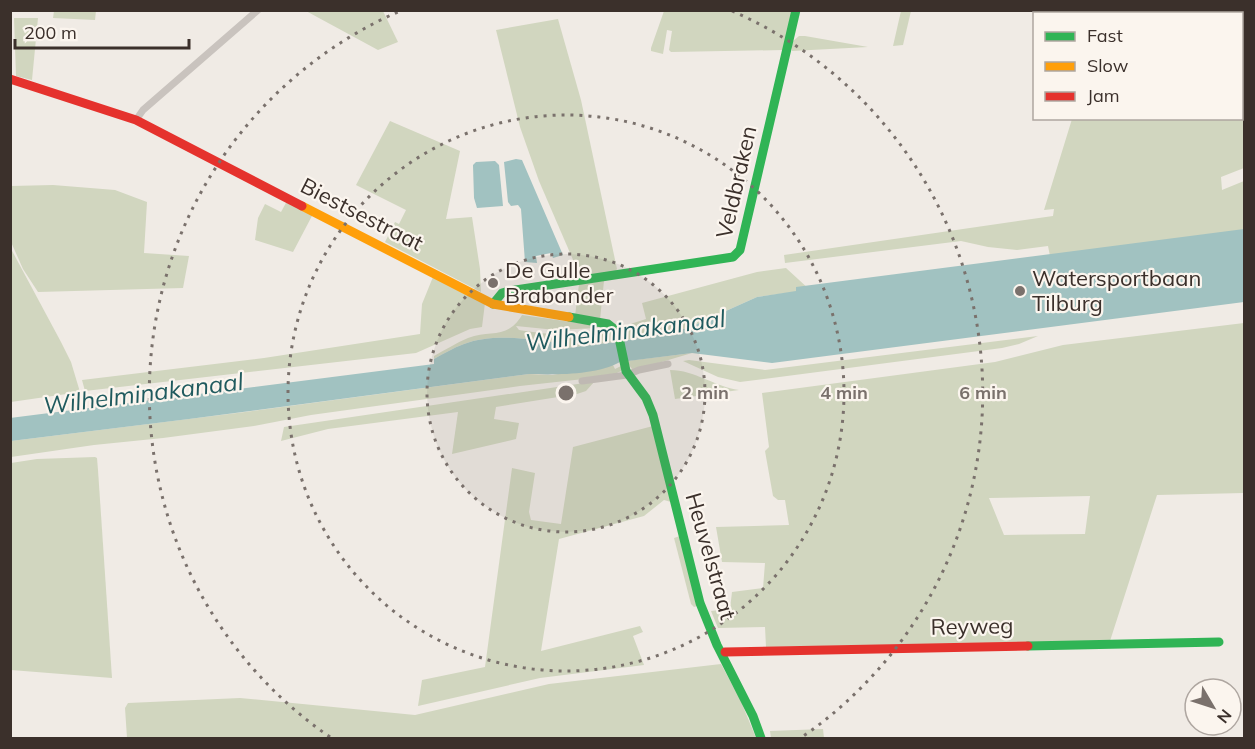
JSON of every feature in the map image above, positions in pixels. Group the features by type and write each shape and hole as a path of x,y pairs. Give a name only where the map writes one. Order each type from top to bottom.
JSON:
{"street":[{"path":"136,120 143,110 258,10"},
{"name":"Veldbraken","path":"493,304 502,293 509,291 733,257 738,254 796,10"},
{"name":"Biestsestraat","path":"10,79 136,120 493,304 608,324 620,336 625,370"},
{"path":"582,381 625,370 639,370 668,364"},
{"name":"Heuvelstraat","path":"625,370 645,397 652,412 700,603 717,645 753,716 761,738"},
{"name":"Reyweg","path":"725,652 1219,642"}],"green space":[{"path":"1106,10 1244,11 1244,168 1221,177 1222,190 1244,181 1244,231 1050,256 1048,246 1017,250 961,241 785,263 784,255 1053,216 1054,209 1044,210 1072,120 1243,120 1243,12 1105,12"},
{"path":"54,11 96,11 95,20 53,18"},
{"path":"306,11 383,11 398,42 378,50"},
{"path":"664,11 794,11 783,50 671,52 669,50 672,31 667,30 663,54 651,51 651,48"},
{"path":"901,11 911,11 903,45 893,46"},
{"path":"14,18 38,18 32,80 16,76"},
{"path":"558,19 581,100 617,269 615,272 580,276 539,181 520,127 496,30"},
{"path":"799,36 868,47 792,51 792,42"},
{"path":"390,121 460,151 446,219 472,217 481,292 385,242 395,222 399,224 406,210 356,185"},
{"path":"53,185 115,190 147,202 144,253 189,256 183,288 38,292 23,269 11,242 11,186"},
{"path":"287,201 313,214 293,252 255,240 258,218 265,204 281,212"},
{"path":"10,247 71,362 80,392 11,402"},
{"path":"786,268 810,290 757,297 688,328 626,340 626,336 622,336 621,329 624,326 646,319 642,303 757,272"},
{"path":"433,277 485,303 482,327 470,329 416,353 85,391 82,380 264,358 420,334 422,304"},
{"path":"604,281 600,320 575,316 579,284"},
{"path":"522,315 599,326 556,330 516,326 519,330 576,335 597,331 605,326 617,337 614,338 614,342 559,349 558,343 511,338 486,339 464,344 434,359 434,356 468,338 510,328"},
{"path":"1244,323 1244,493 1157,495 1110,641 766,647 765,627 718,628 711,611 730,609 732,592 763,588 765,563 722,562 716,527 789,525 785,500 778,500 773,496 765,451 769,447 762,393 995,362 1063,345","holes":["1090,496 1085,534 1004,535 989,498"]},
{"path":"1038,336 1002,348 740,382 718,377 683,361 765,370"},
{"path":"692,353 638,369 632,369 626,361"},
{"path":"613,365 615,369 621,366 621,371 611,376 520,386 311,415 254,426 11,457 11,441 529,374 552,375"},
{"path":"670,370 688,373 739,390 675,399"},
{"path":"594,382 586,391 577,394 496,407 494,419 519,423 516,439 452,454 458,412 328,429 281,441 284,427"},
{"path":"653,426 671,502 664,500 644,516 559,539 541,651 640,626 643,632 633,636 644,665 540,678 418,706 422,680 485,667 512,468 535,473 529,512 531,520 561,524 573,447"},
{"path":"95,457 98,470 112,678 11,670 11,463 37,459"},
{"path":"680,536 697,606 694,607 691,604 674,538"},
{"path":"721,664 740,699 756,738 127,738 125,708 128,703 240,698 415,715 549,684"},
{"path":"823,729 824,738 771,738 770,731"}],"water":[{"path":"522,160 563,255 553,258 551,253 536,256 537,263 525,262 521,209 518,205 511,206 508,202 504,162"},
{"path":"495,161 499,165 503,206 477,208 474,198 473,165 476,162"},
{"path":"1244,229 1244,302 772,363 692,353 620,362 588,372 529,374 11,441 10,418 434,364 434,359 452,349 486,339 511,338 558,343 559,349 623,341 688,328 757,297 796,291 796,287"}],"traffic: fast":[{"path":"493,304 502,293 509,291 733,257 740,250 796,10"},
{"path":"569,317 608,324 619,338 626,371 646,398 653,415 700,603 717,645 753,716 761,738"},
{"path":"1028,646 1219,642"}],"traffic: slow":[{"path":"302,206 493,304 569,317"}],"traffic: jam":[{"path":"10,79 136,120 302,206"},
{"path":"725,652 1028,646"}],"place":[{"name":"De Gulle Brabander","path":"493,283"},
{"name":"Watersportbaan Tilburg","path":"1020,291"}],"water label":[{"name":"Wilhelminakanaal","path":"625,330"},
{"name":"Wilhelminakanaal","path":"143,393"}]}
